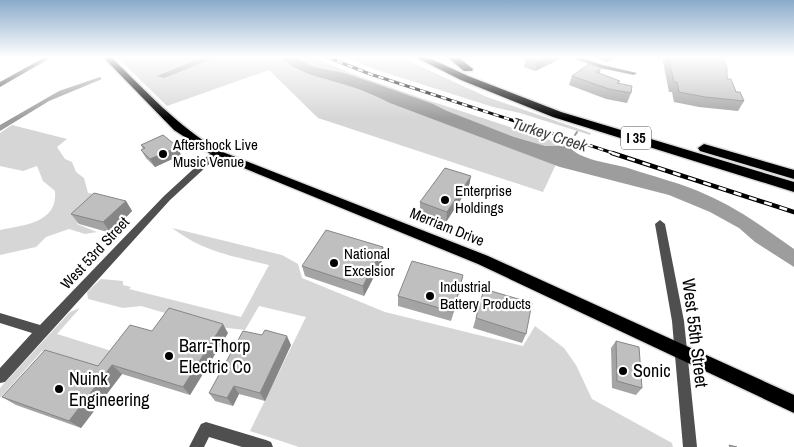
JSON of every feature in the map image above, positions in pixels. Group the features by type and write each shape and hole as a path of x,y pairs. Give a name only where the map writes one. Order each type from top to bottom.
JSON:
{"highway":[{"name":"I 35","path":"466,78 488,88 574,119 794,187"},
{"name":"I 35","path":"491,78 579,111 794,175"}],"main road":[{"name":"Merriam Drive","path":"128,78 178,128 216,153 483,260 794,404"}],"street":[{"path":"0,85 12,78"},
{"name":"West 53rd Street","path":"0,377 167,198 216,153"},
{"name":"West 55th Street","path":"660,224 678,321 690,447"},
{"path":"0,318 42,331"},
{"path":"196,447 206,429 266,447"}],"shaded area":[{"path":"97,78 102,79 49,101 0,131 0,125 59,91"},
{"path":"138,78 247,78 167,106"},
{"path":"277,78 364,78 565,145 543,192 318,118"},
{"name":"Turkey Creek","path":"322,78 359,78 433,104 514,137 545,146 569,146 573,151 587,158 628,168 697,191 741,213 794,249 794,267 755,242 739,228 710,212 669,195 560,167 390,103 359,89"},
{"path":"402,78 445,78 487,97 591,133 590,135 520,113 493,107"},
{"path":"12,125 67,139 57,147 65,159 72,162 76,172 84,178 88,193 95,194 97,204 77,224 97,232 85,234 69,229 46,237 36,247 0,255 0,230 38,221 51,210 54,202 55,191 43,181 37,166 23,171 0,166 0,133"},
{"path":"172,228 282,255 298,264 302,278 385,312 523,346 535,326 564,348 576,365 592,399 672,443 673,447 299,447 250,431 306,317 259,306 245,330 210,326 141,306 123,308 88,299 87,292 101,279 123,281 123,285 131,287 129,289 241,317 269,265 230,256 207,248 195,243"},
{"path":"80,308 57,334 115,352 108,371 42,351 0,398 0,388 70,312"}],"building":[{"path":"577,78 612,78 620,81 617,83 632,86 631,93 609,89"},
{"path":"673,78 727,78 731,79 736,92 740,92 744,101 679,92 677,82 674,82"},
{"path":"163,135 178,147 150,159 141,150 145,148 141,145"},
{"path":"445,168 471,176 447,212 420,202"},
{"path":"94,193 126,201 103,222 71,214"},
{"path":"326,230 383,247 363,286 302,266"},
{"name":"Industrial Battery Products","path":"412,261 463,275 453,312 398,296"},
{"path":"484,289 532,303 526,334 476,318"},
{"path":"169,308 223,324 183,387 112,365 69,421 2,397 45,350 98,366 130,325 152,331"},
{"path":"265,330 287,336 260,393 234,386 227,398 209,393 243,331 262,335"},
{"path":"616,341 639,347 642,388 617,381"}],"railway":[{"path":"382,78 616,154"},
{"path":"612,153 794,212"}],"place":[{"name":"Aftershock Live Music Venue","path":"163,154"},
{"name":"Enterprise Holdings","path":"445,200"},
{"name":"National Excelsior","path":"334,263"},
{"name":"Industrial Battery Products","path":"430,296"},
{"name":"Barr-Thorp Electric Co","path":"169,356"},
{"name":"Sonic","path":"623,371"},
{"name":"Nuink Engineering","path":"59,389"}]}
